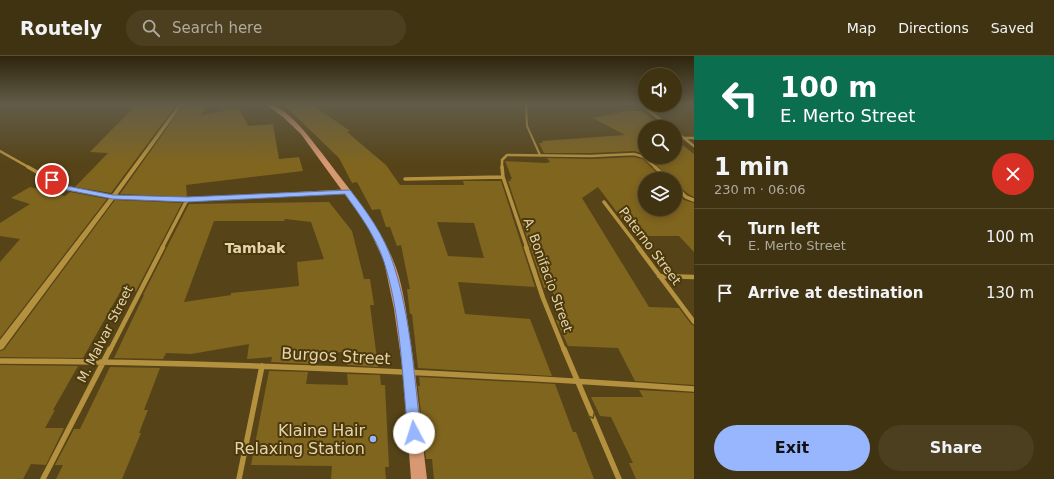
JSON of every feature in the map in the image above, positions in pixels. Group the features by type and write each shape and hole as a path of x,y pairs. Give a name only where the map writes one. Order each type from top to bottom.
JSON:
{"main road":[{"path":"293,124 303,133 371,224 389,262 400,309 409,372 419,479"}],"street":[{"path":"0,346 167,124"},
{"path":"684,138 694,138"},
{"path":"684,138 694,146"},
{"path":"0,151 65,188 113,197 187,200 347,192"},
{"name":"A. Bonifacio Street","path":"619,479 576,380 543,298 503,177 502,160 507,155 591,156 639,154 660,172"},
{"path":"405,179 503,177"},
{"path":"682,193 686,197 694,200"},
{"name":"M. Malvar Street","path":"43,479 187,200"},
{"name":"Paterno Street","path":"604,202 694,322"},
{"path":"659,276 694,277"},
{"name":"Burgos Street","path":"0,361 103,361 262,366 576,380 694,389"},
{"path":"239,479 262,366"}],"lane":[{"path":"527,124 540,155"}],"building":[{"path":"118,124 162,124 111,193 75,187 108,153 90,152"},
{"path":"170,124 247,124 248,126 273,124 279,159 299,157 303,171 186,185 187,197 120,194"},
{"path":"303,124 340,124 350,131 347,132 386,165 400,185 464,185 463,181 501,181 535,287 458,282 465,314 530,319 552,376 418,368 412,314 410,314 407,289 410,289 401,245 397,246 390,227 386,227 380,209 372,210 357,182 352,183 339,158","holes":["437,222 474,223 484,258 448,256"]},
{"path":"604,124 638,124 638,152 544,153 539,143 543,143 542,141 625,135"},
{"path":"682,145 694,154 694,197 682,189 682,172 664,172 655,164 682,164"},
{"path":"634,157 638,158 638,164 648,164 656,172 638,172 638,216 682,216 682,198 694,203 694,252 679,236 635,236 598,187 582,198 649,307 679,308 694,326 694,385 635,381 618,348 568,346 556,320 565,321 551,288 544,288 508,181 511,181 510,179 512,179 505,161 546,163 550,162 547,158 591,159"},
{"path":"30,187 65,196 70,192 107,199 0,338 0,262 20,239 0,236 0,223 30,204 11,198"},
{"path":"115,200 182,203 136,291 124,285 83,358 0,357 0,351 4,350"},
{"path":"329,202 352,231 364,279 370,279 374,305 370,305 378,367 347,365 346,352 310,354 309,364 271,362 272,357 247,359 249,344 191,354 166,353 163,359 114,358 143,295 189,204","holes":["285,219 311,222 324,259 297,262 299,286 231,293 231,295 184,302 214,221 284,221"]},
{"path":"0,365 78,366 53,410 55,410 45,428 64,428 46,465 31,464 23,479 0,479"},
{"path":"110,367 160,368 144,410 148,410 139,433 141,433 122,479 56,479 63,465 55,465 74,429 80,429"},
{"path":"269,371 308,372 306,384 348,385 347,374 380,375 381,385 385,385 389,467 385,467 386,479 331,479 332,466 251,465"},
{"path":"419,377 555,384 573,432 576,432 594,479 434,479 432,459 426,459 418,386 420,386"},
{"path":"639,390 694,393 694,479 636,479 629,463 633,463 611,417 600,416 591,397 643,397"}],"place":[{"name":"Klaine Hair Relaxing Station","path":"373,439"}],"district":[{"name":"Tambak","path":"255,248"}],"route":[{"path":"52,180 65,188 113,197 187,200 347,192 371,224 389,262 400,309 409,372 414,433"}]}
